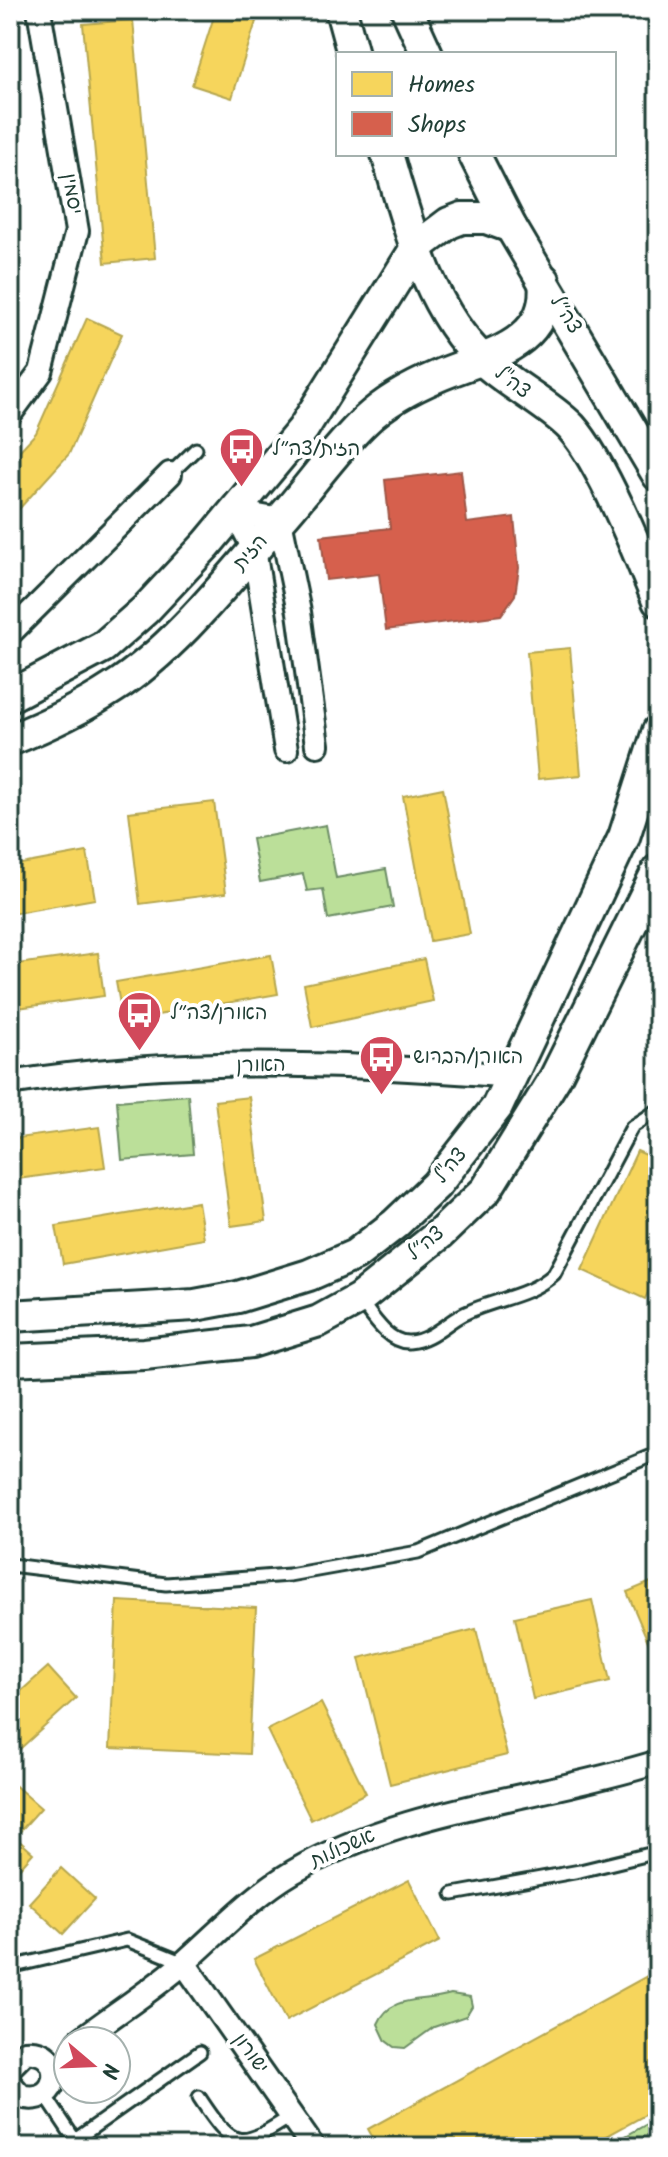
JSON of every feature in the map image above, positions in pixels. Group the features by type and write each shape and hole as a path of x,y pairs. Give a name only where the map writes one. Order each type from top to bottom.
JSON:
{"main road":[{"path":"341,10 352,52"},
{"path":"407,10 426,52"},
{"name":"צה\"ל","path":"388,156 416,248 445,309 483,360 571,428 592,460 658,601"},
{"name":"צה״ל","path":"475,156 511,227 658,475"},
{"path":"416,248 449,223 462,218 486,218 511,227"},
{"name":"הזית","path":"12,693 103,647 145,610 235,512 303,429 416,248"},
{"path":"483,360 516,344 537,322 543,309 544,280"},
{"name":"הזית","path":"10,740 114,688 168,644 280,520 350,435 374,413 397,396 483,360"},
{"name":"צה\"ל","path":"10,1316 223,1300 309,1275 355,1255 436,1185 497,1107 513,1076 624,837 658,731"},
{"name":"צה״ל","path":"10,1360 144,1354 251,1342 319,1321 359,1299 441,1233 486,1190 555,1078 658,870"}],"street":[{"name":"יסמין","path":"10,414 41,372 77,231 39,10"},
{"path":"10,633 170,474"},
{"path":"235,512 280,520 299,612 317,745"},
{"path":"235,512 254,549 286,750"},
{"name":"האורן","path":"10,1083 87,1070 361,1064 513,1076"},
{"name":"אשכולות","path":"101,2025 184,1963 252,1900 293,1872 345,1847 416,1821 658,1762"},
{"name":"ישורון","path":"184,1963 294,2115 313,2147"},
{"path":"13,2057 33,2051 52,2054"},
{"path":"12,2092 29,2098 45,2095 52,2086"}],"lane":[{"path":"170,474 196,449"},
{"path":"359,1299 387,1334 407,1343 430,1336 461,1315 540,1287 554,1274 632,1127 658,1110"},
{"path":"10,1565 166,1584 289,1575 418,1552 658,1453"},
{"path":"453,1894 580,1871 658,1852"},
{"path":"10,1967 127,1940 184,1963"},
{"path":"45,2095 70,2143 200,2052"},
{"path":"199,2097 227,2135 242,2141 257,2138 294,2115"}],"green space":[{"path":"326,825 336,878 386,869 393,907 328,919 323,889 307,891 303,874 260,882 252,839"},
{"path":"188,1095 193,1154 122,1160 117,1101"},
{"path":"451,1994 470,1997 472,2006 466,2016 434,2027 405,2048 394,2047 386,2041 378,2024 391,2008 399,2003"},
{"path":"658,2118 658,2147 606,2147"}],"building: Homes":[{"path":"216,10 242,10 258,15 232,98 192,85"},
{"path":"133,20 155,258 105,263 83,24"},
{"path":"87,318 122,334 69,454 10,519 10,461 36,433"},
{"path":"570,648 581,775 538,779 527,652"},
{"path":"443,788 470,934 430,941 403,796"},
{"path":"214,802 226,893 140,904 129,812"},
{"path":"87,852 95,899 10,914 10,866"},
{"path":"98,953 104,996 10,1009 10,965"},
{"path":"271,955 278,994 123,1021 116,982"},
{"path":"424,959 433,1001 312,1027 304,984"},
{"path":"249,1097 266,1221 231,1226 215,1101"},
{"path":"99,1127 105,1167 10,1180 10,1139"},
{"path":"637,1151 658,1160 658,1271 645,1299 582,1270"},
{"path":"198,1202 204,1239 63,1264 56,1226"},
{"path":"658,1579 658,1665 627,1592"},
{"path":"592,1600 610,1681 533,1699 515,1617"},
{"path":"117,1601 256,1608 249,1754 110,1748"},
{"path":"476,1629 507,1755 390,1784 359,1658"},
{"path":"48,1667 76,1698 10,1758 10,1701"},
{"path":"321,1703 366,1793 311,1820 267,1730"},
{"path":"10,1781 41,1808 15,1837 33,1853 10,1879"},
{"path":"61,1868 95,1899 63,1934 29,1903"},
{"path":"409,1880 440,1941 286,2021 254,1959"},
{"path":"658,1970 658,2108 587,2147 378,2147 368,2129"}],"building: Shops":[{"path":"461,471 467,523 514,517 519,568 515,595 501,615 386,630 379,574 326,580 321,536 390,528 385,480"}],"place":[{"name":"הזית/צה״ל","path":"241,489"},
{"name":"האורן/צה״ל","path":"139,1053"},
{"name":"האורן/הברוש","path":"382,1097"}]}
